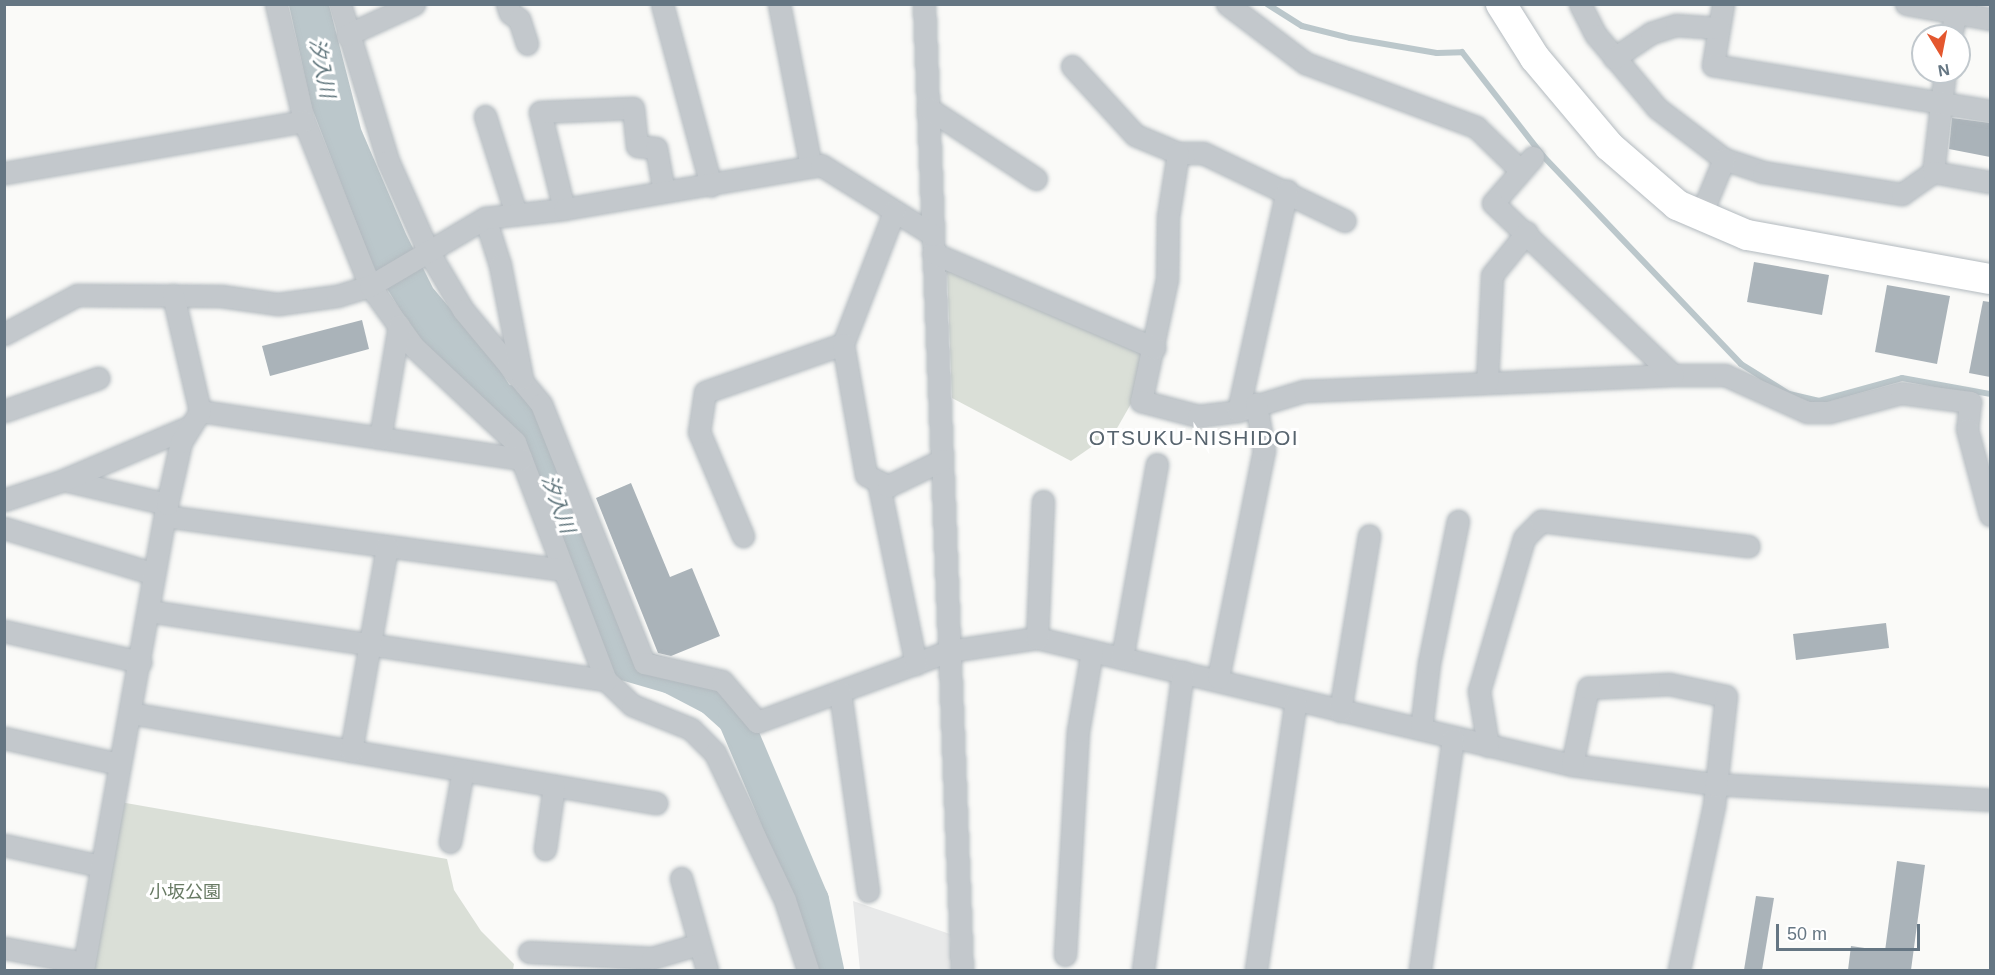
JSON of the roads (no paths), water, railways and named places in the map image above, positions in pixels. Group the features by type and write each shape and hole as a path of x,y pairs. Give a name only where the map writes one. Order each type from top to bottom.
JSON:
{"street":[{"path":"276,4 304,121 370,286 414,347 515,442 562,570 606,680 632,705 691,729 715,753 785,900 808,970"},
{"path":"340,4 347,34 388,161 428,251 463,310 522,378 541,404 644,663 722,681 757,722 949,651 1038,638 1218,678 1453,739 1572,765 1715,784 1990,800"},
{"path":"347,34 414,4"},
{"path":"507,4 510,13 519,19 526,44"},
{"path":"662,4 711,185"},
{"path":"779,4 811,167"},
{"path":"924,4 962,970"},
{"path":"1227,4 1305,63 1476,127 1527,164 1493,203 1527,232 1674,375"},
{"path":"1501,4 1535,58 1609,146 1677,205 1700,218 1747,235 1990,279"},
{"path":"1580,4 1596,35 1657,108 1724,159 1763,172 1902,194 1933,172 1990,182"},
{"path":"1723,4 1713,65 1990,111"},
{"path":"1906,4 1956,8 1990,18"},
{"path":"1954,24 1956,8"},
{"path":"1614,58 1651,33 1677,25 1719,28"},
{"path":"1072,66 1135,135 1178,153 1203,153 1287,190 1345,221"},
{"path":"1933,172 1943,84"},
{"path":"564,209 540,112 633,108 637,146 656,148 664,191"},
{"path":"928,108 1036,179"},
{"path":"486,116 516,214"},
{"path":"4,173 304,121"},
{"path":"1178,153 1168,217 1167,279 1155,348 1141,401 1198,416 1247,408 1304,391 1674,375 1725,375 1807,412 1829,412 1901,393 1970,402 1967,429 1990,515"},
{"path":"1700,218 1724,159"},
{"path":"4,334 77,295 221,296 278,304 337,296 370,286 485,218 564,209 821,165 894,212 933,244 1155,348"},
{"path":"1218,678 1264,450 1247,408 1287,190"},
{"path":"894,212 843,344 866,475 888,486 942,460"},
{"path":"485,218 500,265 522,378"},
{"path":"1486,383 1492,275 1527,232"},
{"path":"4,948 83,967 119,764 141,662 166,510 181,442 194,419 173,295"},
{"path":"380,438 399,326"},
{"path":"743,536 699,432 705,392 843,344"},
{"path":"7,418 98,378"},
{"path":"4,500 64,480 194,419 380,438 521,459"},
{"path":"1122,658 1157,464"},
{"path":"64,480 166,510 387,546 562,570"},
{"path":"878,481 916,664"},
{"path":"1038,638 1042,501"},
{"path":"1421,729 1429,663 1458,521"},
{"path":"1488,746 1479,691 1524,538 1540,521 1749,546"},
{"path":"4,528 154,574"},
{"path":"1340,711 1369,535"},
{"path":"351,751 387,546"},
{"path":"149,611 606,680"},
{"path":"4,631 141,662"},
{"path":"1065,955 1078,731 1092,651"},
{"path":"1143,970 1183,672"},
{"path":"1572,765 1588,688 1669,684 1726,696 1714,806 1679,970"},
{"path":"840,692 868,891"},
{"path":"1257,970 1296,700"},
{"path":"130,713 656,803"},
{"path":"4,738 119,764"},
{"path":"1420,970 1453,739"},
{"path":"450,842 464,770"},
{"path":"545,849 554,786"},
{"path":"4,845 101,866"},
{"path":"681,878 707,970"},
{"path":"529,952 556,962 624,963 652,958 699,944"}],"water":[{"path":"289,5 329,5 361,129 406,234 433,288 494,361 531,418 545,505 516,431 416,335 373,266 312,108"}],"waterway":[{"path":"1267,4 1302,26 1350,38 1437,53 1462,52 1543,156 1741,364 1789,394 1819,401 1902,378 1990,394"},
{"name":"汐入川","path":"510,402 537,445 609,646 623,663 671,677 713,699 735,719 812,900 827,970"}],"district":[{"name":"OTSUKU-NISHIDOI","path":"1194,438"}],"park label":[{"name":"小坂公園","path":"185,892"}]}
